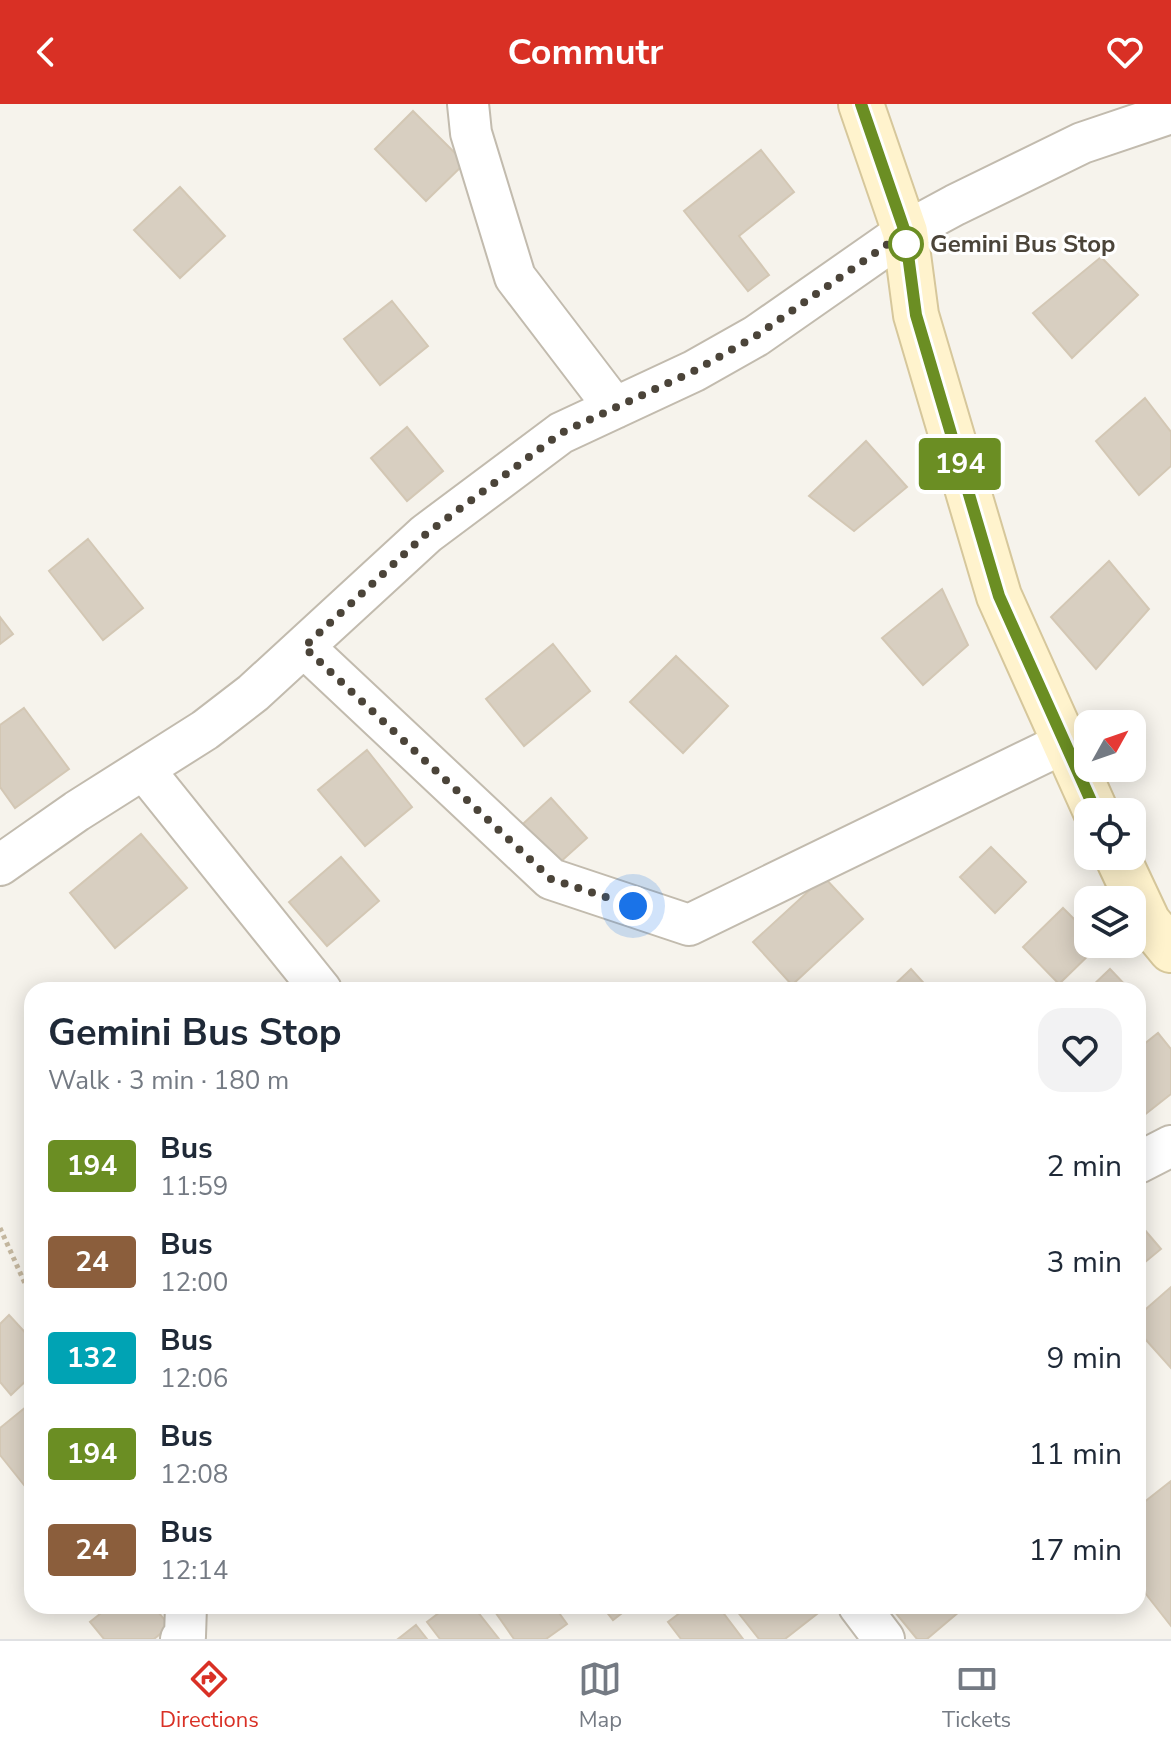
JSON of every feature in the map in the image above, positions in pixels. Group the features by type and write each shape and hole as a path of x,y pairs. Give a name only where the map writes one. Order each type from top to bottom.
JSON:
{"main road":[{"path":"861,104 905,232 916,315 999,596 1090,798"},
{"path":"1124,870 1148,922 1171,950"}],"street":[{"path":"468,104 471,133 515,277 615,408"},
{"path":"0,865 77,811 145,771 253,693 426,534 561,433 694,371 756,336 905,232 1082,143 1171,113"},
{"path":"304,647 551,879 689,925 1064,743"},
{"path":"145,771 315,982"},
{"path":"1146,1159 1171,1146"},
{"path":"181,1639 185,1636 186,1614"},
{"path":"865,1614 884,1639"}],"path":[{"path":"0,1228 24,1281"}],"building":[{"path":"413,111 465,163 426,201 375,149"},
{"path":"761,150 794,192 739,236 769,275 748,291 684,211"},
{"path":"180,187 225,236 180,278 134,230"},
{"path":"1101,257 1138,295 1072,358 1033,313"},
{"path":"392,301 428,346 380,385 344,339"},
{"path":"1145,398 1171,432 1171,466 1139,495 1096,441"},
{"path":"407,427 443,471 407,501 371,458"},
{"path":"866,441 907,487 854,531 809,496"},
{"path":"88,539 143,608 103,640 49,571"},
{"path":"1109,561 1149,609 1096,669 1051,617"},
{"path":"942,589 968,645 923,685 882,638"},
{"path":"0,617 13,634 0,644"},
{"path":"553,644 590,691 524,746 486,699"},
{"path":"676,656 728,706 683,753 630,702"},
{"path":"24,708 69,769 15,808 0,787 0,725"},
{"path":"367,750 412,807 365,846 318,790"},
{"path":"551,798 587,838 548,873 512,834"},
{"path":"141,834 187,888 115,948 70,893"},
{"path":"991,847 1026,882 995,913 960,877"},
{"path":"341,857 379,901 327,946 289,902"},
{"path":"824,877 863,919 795,982 789,982 753,942"},
{"path":"1063,908 1074,919 1074,958 1086,958 1061,982 1057,982 1023,947"},
{"path":"911,969 923,982 897,982"},
{"path":"1110,969 1122,982 1096,982"},
{"path":"1158,1033 1171,1049 1171,1094 1146,1114 1146,1043"},
{"path":"1146,1231 1161,1249 1146,1261"},
{"path":"1171,1287 1171,1368 1146,1340 1146,1309"},
{"path":"9,1315 24,1331 24,1383 11,1395 0,1382 0,1324"},
{"path":"24,1408 24,1485 0,1455 0,1428"},
{"path":"1171,1481 1171,1626 1146,1594 1146,1501"},
{"path":"100,1614 160,1614 170,1626 154,1639 104,1639 90,1622"},
{"path":"438,1614 479,1614 499,1639 440,1639 427,1622"},
{"path":"497,1614 560,1614 567,1624 546,1639 514,1639"},
{"path":"678,1614 724,1614 743,1639 681,1639 668,1622"},
{"path":"739,1614 817,1614 785,1639 759,1639"},
{"path":"897,1614 957,1614 927,1639 917,1639"},
{"path":"416,1625 427,1639 398,1639"}],"bus line":[{"name":"194","path":"861,104 905,232 916,315 999,596 1090,798"}],"place":[{"name":"Gemini Bus Stop","path":"906,244"}],"route":[{"path":"633,906 551,879 304,647 426,534 561,433 694,371 756,336 905,232 906,244"}]}
